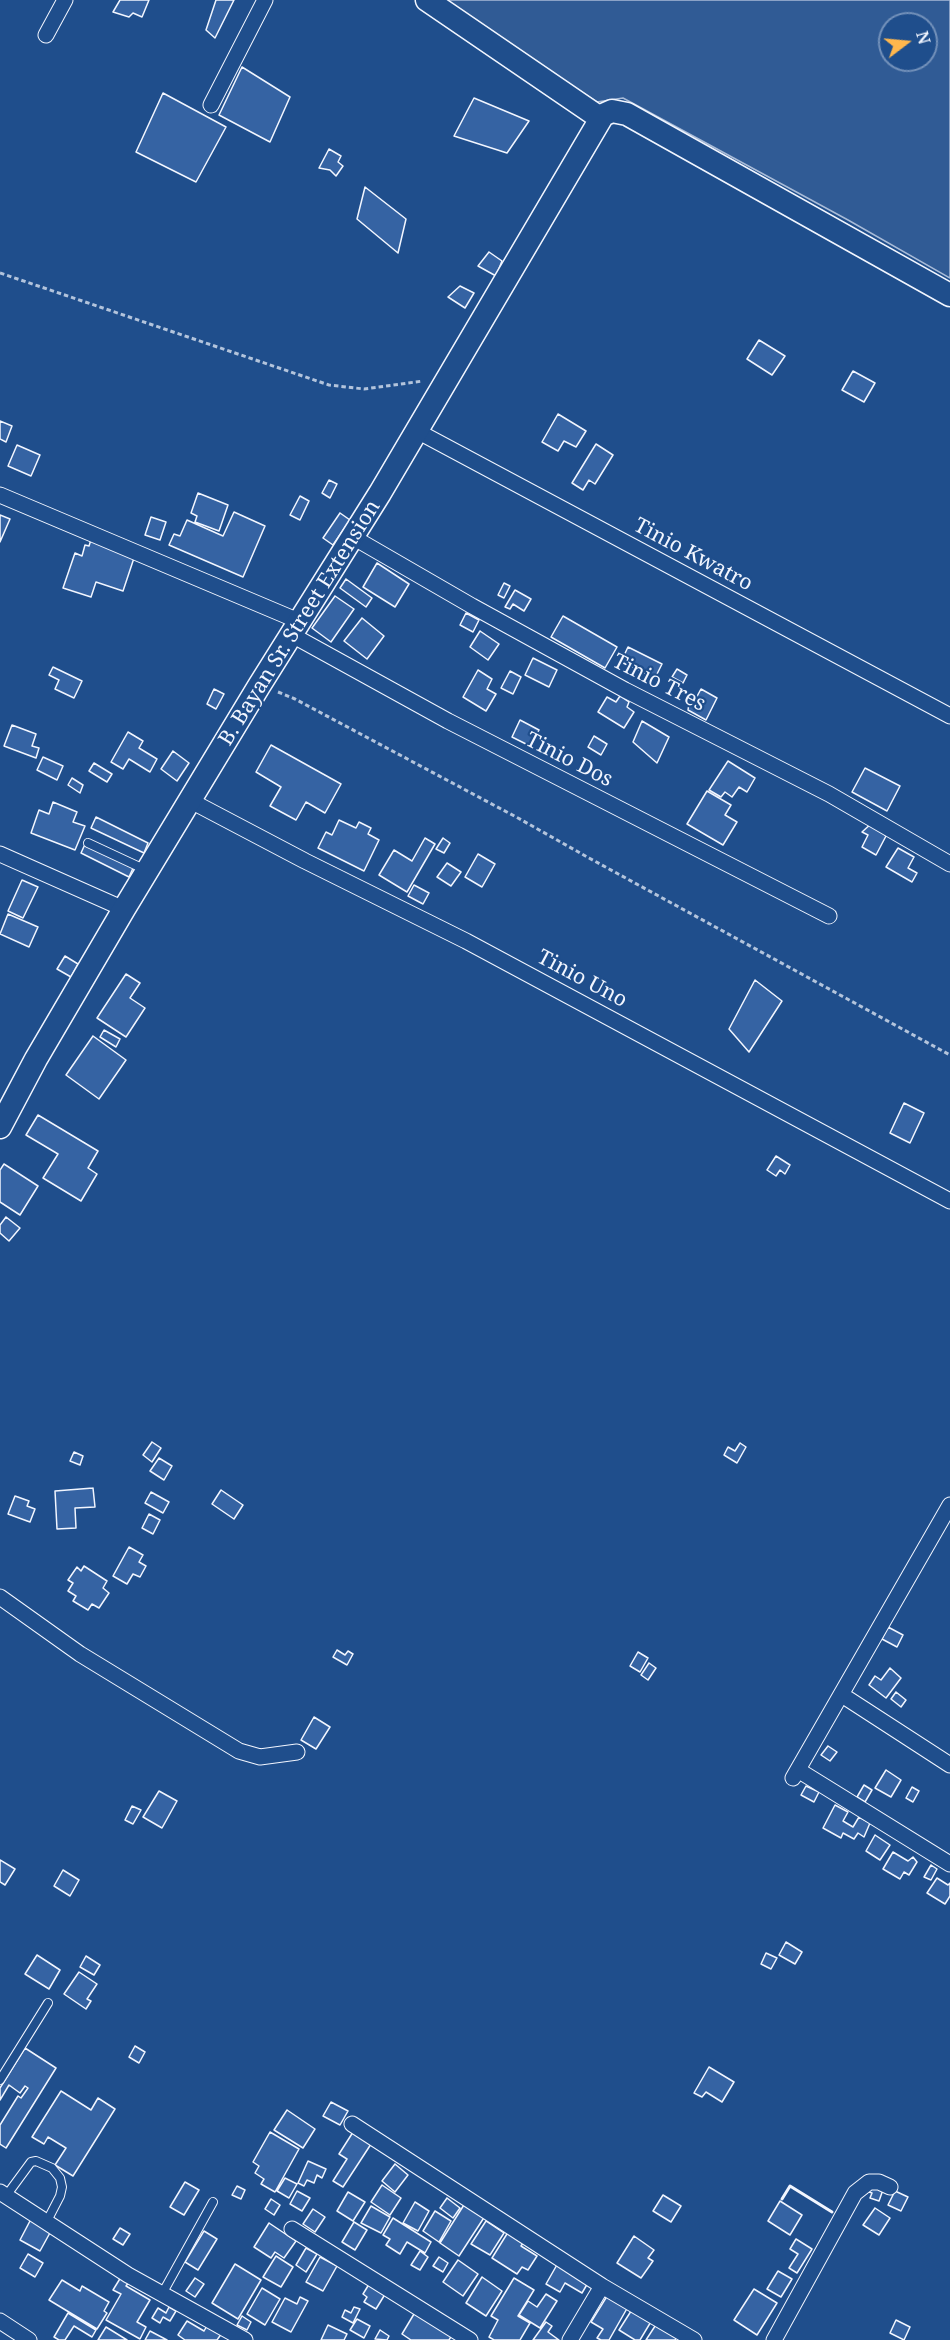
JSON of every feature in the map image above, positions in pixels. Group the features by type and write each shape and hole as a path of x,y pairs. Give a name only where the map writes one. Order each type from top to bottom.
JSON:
{"street":[{"path":"46,35 65,0"},
{"path":"211,105 265,0"},
{"path":"427,0 600,118 612,111 627,114 950,295"},
{"name":"B. Bayan Sr. Street Extension","path":"0,1127 36,1059 124,909 417,431 600,118"},
{"name":"Tinio Kwatro","path":"417,431 950,716"},
{"name":"Tinio Dos","path":"0,495 297,628 448,721 830,916"},
{"name":"Tinio Tres","path":"351,536 625,690 829,794 950,864"},
{"name":"Tinio Uno","path":"191,801 466,941 950,1201"},
{"path":"0,854 124,909"},
{"path":"950,1505 796,1774 950,1864"},
{"path":"0,1597 80,1654 239,1751 260,1757 297,1752"},
{"path":"842,1695 922,1749 950,1765"},
{"path":"352,2124 602,2286 694,2340"},
{"path":"774,2340 855,2193 869,2182 879,2182 890,2187"},
{"path":"3,2194 128,2276 245,2340"},
{"path":"292,2229 470,2340"},
{"path":"570,2340 602,2286"},
{"path":"0,2321 29,2340"}],"lane":[{"path":"88,843 148,871"},
{"path":"0,2080 48,2003"},
{"path":"3,2194 31,2162 36,2161 52,2168 60,2178 62,2187 60,2196 46,2223"},
{"path":"162,2294 213,2202"}],"path":[{"path":"0,273 329,385 364,389 393,384 447,380"},
{"path":"259,686 295,699 518,818 950,1055"}],"shaded area":[{"path":"438,0 950,0 950,278 848,220 623,98 597,102"}],"building":[{"path":"120,0 149,0 142,17 133,13 129,17 113,12"},
{"path":"216,0 234,0 215,38 206,30"},
{"path":"242,67 290,97 270,142 219,115"},
{"path":"163,93 226,127 196,182 136,152"},
{"path":"474,98 529,121 507,153 454,136"},
{"path":"329,149 341,156 338,162 343,166 336,176 330,170 319,168"},
{"path":"365,187 406,219 398,253 357,219"},
{"path":"489,252 502,261 496,276 478,266"},
{"path":"460,286 474,293 465,308 448,297"},
{"path":"759,340 785,356 772,375 747,359"},
{"path":"853,371 875,383 864,402 842,390"},
{"path":"558,414 586,431 576,447 564,441 558,451 542,442"},
{"path":"0,421 12,426 6,442 0,439"},
{"path":"596,444 613,455 595,484 589,480 583,490 572,483"},
{"path":"17,445 40,455 31,476 8,466"},
{"path":"329,480 337,484 330,498 322,493"},
{"path":"198,493 228,505 219,531 195,522 197,516 191,513"},
{"path":"300,496 309,501 300,520 290,515"},
{"path":"234,512 265,526 243,577 169,545 174,534 180,536 187,520 223,536"},
{"path":"340,513 350,520 333,545 323,538"},
{"path":"0,515 10,519 0,542"},
{"path":"151,517 166,522 160,540 145,535"},
{"path":"94,530 136,552 123,591 96,582 91,597 63,588 75,553 82,556 85,545 89,546"},
{"path":"377,563 409,584 395,607 363,587"},
{"path":"346,579 372,598 366,607 340,588"},
{"path":"504,583 510,586 504,598 498,595"},
{"path":"515,590 531,599 524,611 513,604 510,609 505,607"},
{"path":"335,596 354,609 331,642 312,628"},
{"path":"466,613 479,620 473,632 460,625"},
{"path":"563,616 617,647 605,668 551,637"},
{"path":"362,618 384,636 367,659 344,641"},
{"path":"480,631 499,644 488,660 470,647"},
{"path":"628,647 662,664 655,678 621,662"},
{"path":"533,658 557,670 549,687 525,675"},
{"path":"53,667 82,681 74,698 55,689 59,680 49,675"},
{"path":"677,669 687,675 683,683 672,677"},
{"path":"478,670 492,679 487,689 496,694 486,711 463,697"},
{"path":"510,671 521,677 513,694 501,688"},
{"path":"214,689 224,694 216,709 207,704"},
{"path":"701,689 717,698 706,720 688,710 690,697 695,700"},
{"path":"620,696 629,702 627,707 634,712 624,728 598,712 607,697 616,702"},
{"path":"520,720 539,730 530,746 512,737"},
{"path":"642,721 669,737 657,763 633,742"},
{"path":"12,725 36,734 32,746 39,748 36,758 4,746"},
{"path":"128,732 143,741 139,748 157,759 150,772 129,759 123,769 111,762"},
{"path":"594,736 607,744 601,755 588,747"},
{"path":"271,745 341,784 325,813 306,802 296,820 270,806 281,787 256,772"},
{"path":"173,751 189,763 177,781 161,769"},
{"path":"43,757 63,766 57,780 37,770"},
{"path":"728,761 755,778 747,792 739,787 732,797 725,792 721,797 709,790"},
{"path":"94,763 112,774 107,782 89,771"},
{"path":"865,768 900,786 887,811 852,792"},
{"path":"72,778 83,785 80,793 68,785"},
{"path":"707,791 731,805 725,815 737,822 723,845 687,824"},
{"path":"53,802 77,812 73,822 85,826 75,850 31,833 39,810 49,814"},
{"path":"96,817 148,843 144,853 91,828"},
{"path":"339,820 356,828 359,822 371,828 368,834 379,840 364,871 318,848 326,832 332,835"},
{"path":"873,822 886,836 876,855 862,847 868,835 862,832"},
{"path":"425,838 435,844 407,892 379,875 394,850 412,861"},
{"path":"443,838 450,843 444,853 436,849"},
{"path":"86,842 134,866 129,877 81,853"},
{"path":"898,848 914,857 908,868 917,873 912,882 886,867"},
{"path":"478,854 495,864 482,887 465,877"},
{"path":"447,863 461,872 451,886 437,877"},
{"path":"22,880 38,887 23,918 8,911"},
{"path":"414,885 429,893 423,904 408,896"},
{"path":"8,914 38,927 29,947 0,934"},
{"path":"65,956 78,964 71,977 57,969"},
{"path":"126,974 140,983 130,998 145,1008 126,1037 97,1018"},
{"path":"755,980 782,1001 749,1052 729,1029"},
{"path":"104,1030 120,1039 116,1047 100,1037"},
{"path":"93,1036 126,1060 99,1099 66,1075"},
{"path":"904,1103 924,1113 910,1143 890,1133"},
{"path":"38,1115 98,1151 88,1168 97,1174 81,1201 43,1178 58,1154 26,1135"},
{"path":"776,1156 790,1165 785,1174 780,1170 776,1176 767,1170"},
{"path":"4,1164 38,1186 20,1215 0,1202 0,1170"},
{"path":"6,1217 20,1228 9,1241 0,1233 0,1225"},
{"path":"152,1442 161,1448 152,1462 143,1455"},
{"path":"740,1443 746,1447 737,1463 724,1455 728,1447 735,1451"},
{"path":"74,1452 83,1456 80,1465 70,1461"},
{"path":"159,1458 172,1466 164,1480 150,1471"},
{"path":"93,1488 95,1507 75,1508 76,1528 57,1529 55,1491"},
{"path":"221,1490 243,1505 234,1519 212,1504"},
{"path":"151,1492 169,1502 163,1513 145,1503"},
{"path":"15,1496 29,1501 27,1506 35,1509 30,1522 8,1514"},
{"path":"149,1514 160,1520 153,1534 142,1528"},
{"path":"129,1547 143,1555 139,1562 146,1566 140,1577 133,1574 127,1584 113,1576"},
{"path":"84,1566 107,1581 103,1588 109,1593 99,1608 92,1604 88,1610 73,1601 76,1596 68,1591 73,1583 68,1580 77,1567 81,1571"},
{"path":"888,1627 903,1635 897,1647 882,1639"},
{"path":"337,1650 345,1655 348,1651 353,1654 347,1665 333,1657"},
{"path":"638,1652 648,1658 640,1672 630,1666"},
{"path":"649,1663 656,1668 648,1680 641,1675"},
{"path":"890,1668 901,1678 886,1698 869,1685 875,1676 881,1680"},
{"path":"896,1692 906,1700 901,1707 891,1699"},
{"path":"314,1717 330,1727 316,1749 301,1740"},
{"path":"828,1746 837,1752 830,1761 821,1755"},
{"path":"886,1770 901,1780 891,1797 875,1788"},
{"path":"864,1785 872,1790 865,1802 857,1797"},
{"path":"806,1786 819,1792 814,1802 801,1795"},
{"path":"912,1787 919,1791 913,1802 906,1798"},
{"path":"159,1791 177,1801 162,1828 143,1817"},
{"path":"835,1805 848,1812 843,1821 853,1827 859,1817 870,1823 864,1837 858,1833 854,1839 843,1833 841,1838 823,1828"},
{"path":"132,1806 141,1810 133,1824 125,1820"},
{"path":"875,1835 890,1845 880,1860 866,1851"},
{"path":"893,1852 908,1861 913,1857 917,1862 909,1875 904,1872 900,1879 883,1869"},
{"path":"0,1860 15,1869 5,1885 0,1882"},
{"path":"931,1865 937,1869 931,1880 924,1877"},
{"path":"63,1870 79,1880 70,1896 54,1886"},
{"path":"937,1878 948,1885 950,1883 950,1896 945,1904 927,1893"},
{"path":"786,1942 802,1952 795,1964 779,1955"},
{"path":"766,1953 777,1958 771,1969 761,1964"},
{"path":"37,1955 60,1970 49,1989 25,1974"},
{"path":"86,1956 100,1965 94,1975 80,1967"},
{"path":"79,1972 97,1984 87,1999 91,2001 86,2009 64,1994"},
{"path":"135,2046 145,2052 139,2063 129,2057"},
{"path":"25,2048 56,2068 6,2148 0,2144 0,2125 18,2096 21,2098 28,2088 25,2086 20,2093 9,2085 0,2100 0,2088"},
{"path":"709,2067 734,2082 722,2102 706,2092 702,2097 694,2093"},
{"path":"61,2091 91,2110 98,2098 115,2109 73,2176 55,2165 66,2148 48,2137 44,2144 32,2137"},
{"path":"331,2102 348,2111 340,2125 323,2116"},
{"path":"287,2110 315,2129 303,2148 274,2130"},
{"path":"355,2129 373,2141 343,2187 333,2181 347,2159 339,2154"},
{"path":"270,2132 299,2149 275,2192 261,2184 264,2179 255,2173 259,2166 253,2162"},
{"path":"308,2161 326,2169 322,2178 317,2175 314,2183 307,2180 304,2186 298,2183"},
{"path":"395,2164 408,2175 395,2192 382,2181"},
{"path":"285,2178 297,2184 289,2198 277,2191"},
{"path":"185,2182 199,2190 184,2215 170,2207"},
{"path":"873,2182 884,2187 879,2201 870,2198 872,2193 869,2192"},
{"path":"382,2185 401,2198 390,2215 371,2202"},
{"path":"237,2186 245,2190 241,2199 232,2195"},
{"path":"297,2191 310,2198 302,2211 290,2204"},
{"path":"895,2191 908,2197 901,2211 888,2205"},
{"path":"348,2192 365,2202 353,2221 337,2211"},
{"path":"663,2195 681,2206 671,2222 653,2211"},
{"path":"447,2198 460,2208 453,2218 440,2208"},
{"path":"271,2199 280,2205 274,2215 265,2209"},
{"path":"467,2200 487,2213 459,2256 440,2243"},
{"path":"780,2201 802,2215 790,2235 768,2221"},
{"path":"415,2202 429,2211 418,2231 403,2223"},
{"path":"371,2206 390,2217 381,2233 361,2223"},
{"path":"875,2208 890,2218 879,2235 863,2225"},
{"path":"313,2209 325,2217 315,2232 303,2224"},
{"path":"435,2211 451,2221 439,2242 423,2231"},
{"path":"393,2218 431,2242 425,2253 407,2242 400,2254 386,2245 390,2239 383,2235"},
{"path":"31,2219 51,2231 40,2251 20,2240"},
{"path":"486,2221 504,2233 490,2255 471,2244"},
{"path":"354,2222 367,2230 355,2250 342,2242"},
{"path":"269,2223 296,2241 284,2258 275,2252 271,2258 254,2247"},
{"path":"120,2228 130,2234 123,2245 113,2239"},
{"path":"510,2229 526,2239 521,2246 537,2256 528,2270 522,2267 517,2274 492,2258"},
{"path":"204,2231 217,2239 198,2270 185,2262"},
{"path":"634,2236 654,2250 648,2258 653,2261 641,2278 617,2263"},
{"path":"796,2239 812,2249 797,2273 789,2268 798,2254 790,2249"},
{"path":"306,2248 317,2254 306,2272 296,2265"},
{"path":"420,2251 428,2257 420,2270 411,2265"},
{"path":"28,2254 43,2263 35,2277 20,2268"},
{"path":"276,2256 293,2267 281,2287 263,2277"},
{"path":"320,2257 337,2266 323,2291 306,2282"},
{"path":"439,2257 448,2263 443,2272 433,2266"},
{"path":"458,2260 478,2274 463,2296 443,2282"},
{"path":"558,2263 589,2281 582,2293 565,2283 560,2292 546,2284"},
{"path":"235,2264 261,2280 238,2319 212,2303"},
{"path":"778,2271 792,2279 781,2297 767,2289"},
{"path":"121,2277 129,2282 126,2286 150,2300 137,2322 146,2327 140,2339 106,2320 121,2294 113,2290"},
{"path":"482,2277 502,2291 486,2316 466,2303"},
{"path":"195,2278 204,2284 195,2297 186,2291"},
{"path":"514,2278 534,2290 518,2316 530,2323 520,2340 494,2340 489,2337 498,2320 491,2316"},
{"path":"62,2280 80,2291 82,2286 109,2302 104,2311 107,2313 97,2329 49,2300"},
{"path":"371,2281 387,2291 376,2309 364,2302 367,2297 363,2294"},
{"path":"262,2288 280,2299 265,2325 247,2314"},
{"path":"754,2289 777,2303 757,2335 734,2320"},
{"path":"609,2293 629,2305 609,2340 601,2340 597,2338 603,2329 591,2322"},
{"path":"546,2294 557,2301 540,2328 519,2315 528,2301 537,2307"},
{"path":"300,2297 308,2301 291,2332 272,2322 285,2298 297,2304"},
{"path":"169,2307 176,2311 170,2321 163,2317 160,2323 152,2318 158,2308 166,2313"},
{"path":"354,2307 360,2309 353,2323 342,2317 345,2310 351,2313"},
{"path":"633,2308 652,2320 640,2340 635,2340 619,2330"},
{"path":"417,2309 454,2332 449,2340 411,2340 402,2334"},
{"path":"68,2313 96,2330 92,2337 74,2326 65,2340 54,2337"},
{"path":"242,2316 251,2322 247,2330 237,2325"},
{"path":"357,2319 370,2326 364,2338 350,2330"},
{"path":"659,2320 679,2334 675,2340 646,2340"},
{"path":"896,2320 910,2327 904,2340 890,2333"},
{"path":"187,2321 204,2331 208,2324 222,2333 217,2340 185,2340 178,2335"},
{"path":"546,2322 552,2326 548,2332 559,2340 533,2340"},
{"path":"328,2325 347,2334 344,2340 321,2340"},
{"path":"106,2327 127,2340 98,2340"},
{"path":"380,2330 389,2336 387,2340 375,2339"},
{"path":"150,2331 167,2340 145,2340"}],"wall":[{"path":"782,2199 790,2186 832,2212"}]}
